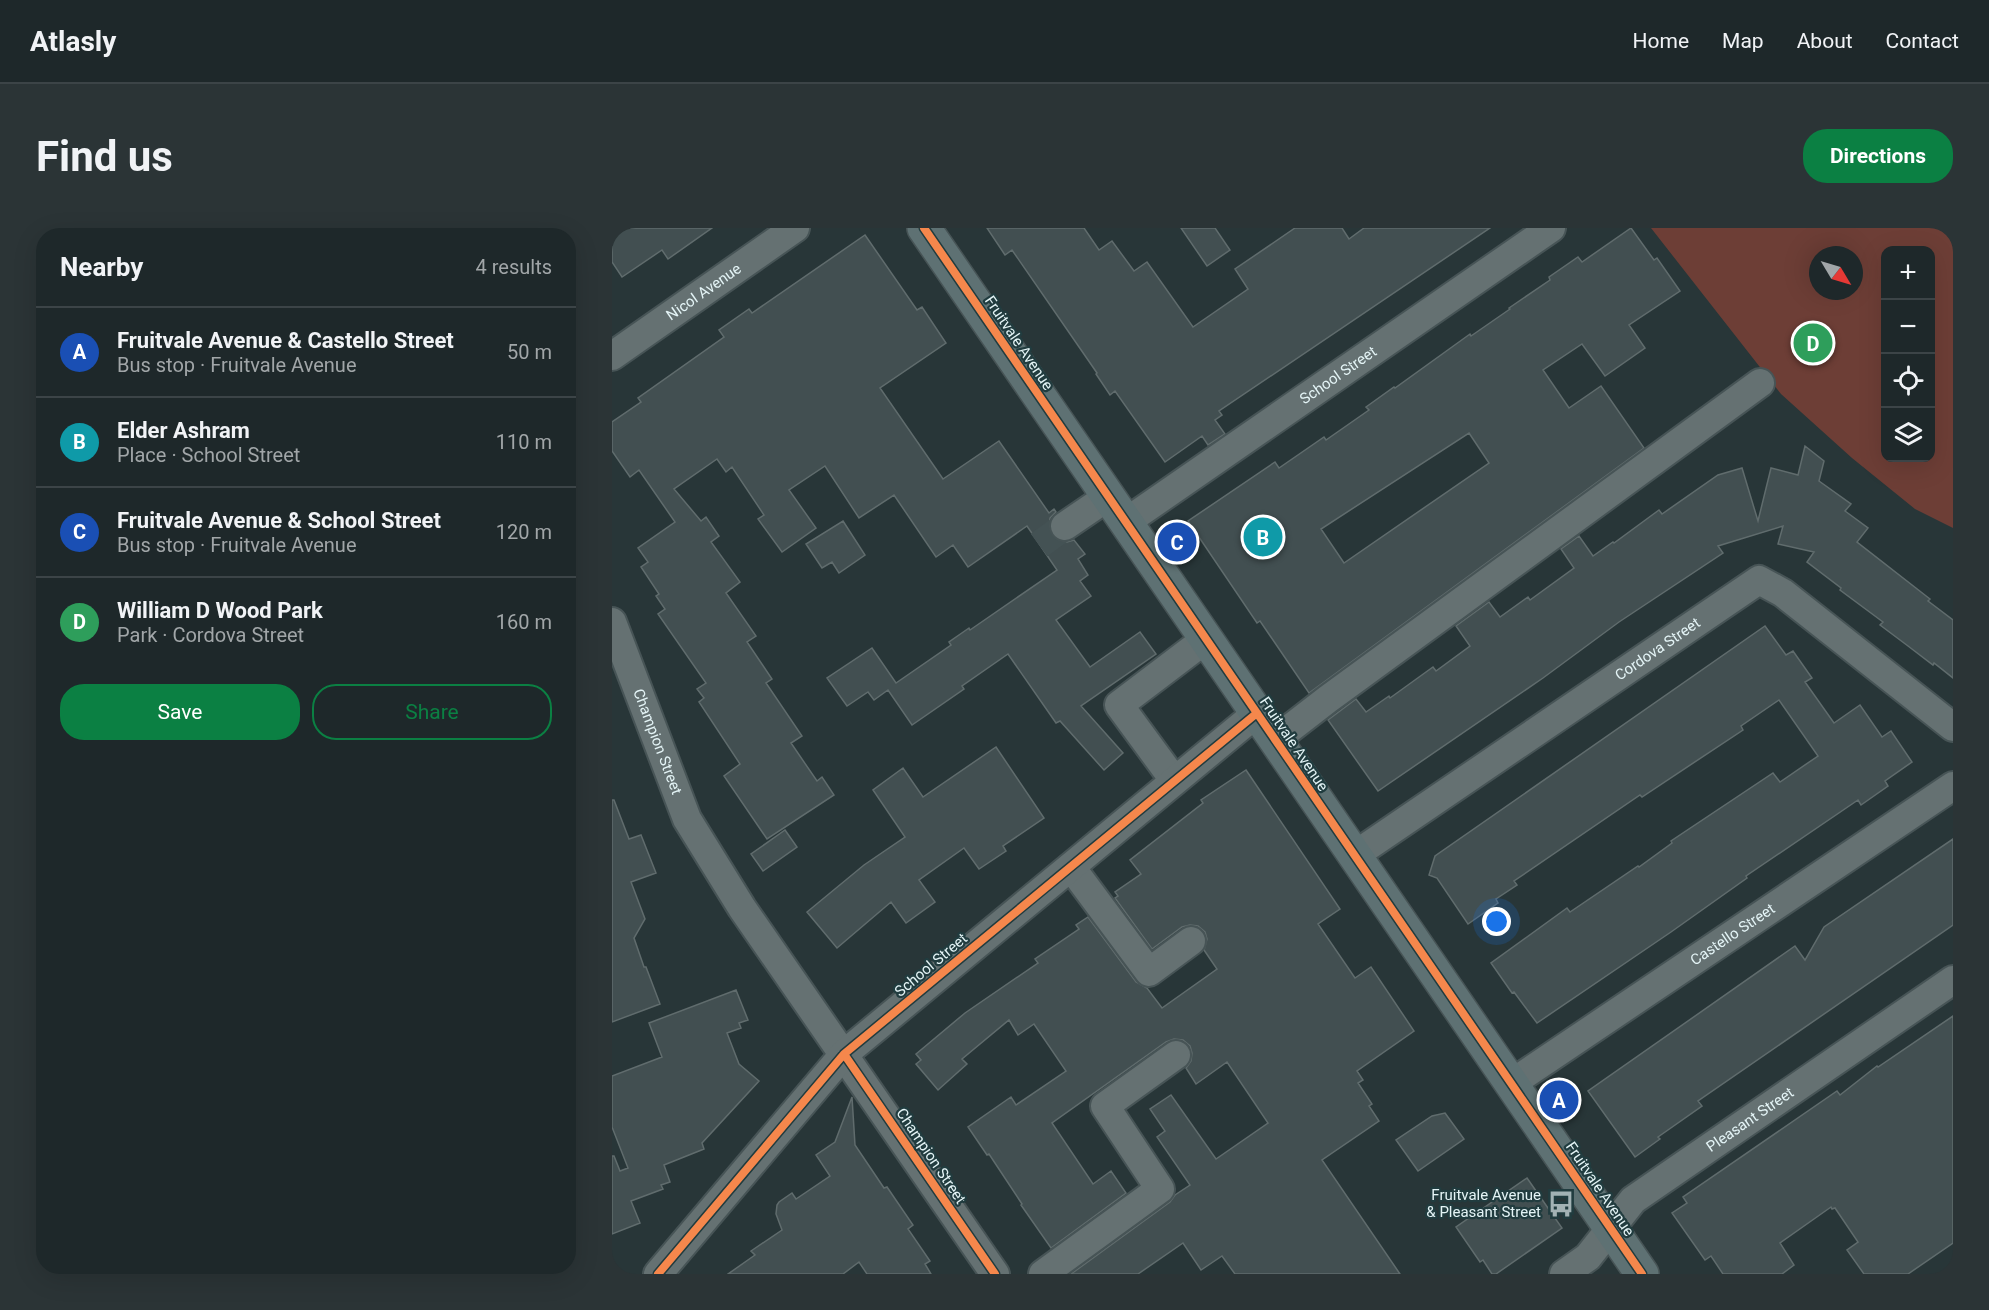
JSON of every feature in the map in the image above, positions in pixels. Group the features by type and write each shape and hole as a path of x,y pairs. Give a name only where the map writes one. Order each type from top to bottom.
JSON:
{"main road":[{"name":"Fruitvale Avenue","path":"924,228 1642,1274"}],"street":[{"name":"Nicol Avenue","path":"612,356 795,228"},
{"name":"School Street","path":"1065,526 1117,509 1551,228"},
{"path":"1275,740 1760,383"},
{"name":"Cordova Street","path":"1355,855 1759,580 1783,592 1953,727"},
{"name":"Champion Street","path":"612,622 687,819 742,908 995,1274"},
{"path":"1174,780 1119,705 1206,639"},
{"name":"School Street","path":"658,1274 844,1054 1257,713"},
{"name":"Castello Street","path":"1512,1083 1953,786"},
{"path":"1071,867 1149,972 1191,941"},
{"name":"Pleasant Street","path":"1564,1274 1588,1257 1636,1198 1953,980"},
{"path":"1043,1274 1160,1189 1105,1106 1176,1055"}],"shaded area":[{"path":"1651,228 1953,228 1953,528 1915,509 1852,458 1781,394"}],"building":[{"path":"612,228 712,228 668,259 662,250 622,277 612,262"},
{"path":"987,228 1084,228 1099,250 1112,241 1134,271 1147,262 1193,327 1248,289 1235,269 1295,228 1342,228 1349,239 1364,228 1490,228 1219,411 1222,415 1215,420 1225,434 1208,445 1202,436 1165,462 1115,391 1110,395 1012,250 1005,255"},
{"path":"1181,228 1215,228 1230,250 1207,266"},
{"path":"1631,228 1654,260 1657,258 1680,291 1629,325 1645,348 1605,376 1582,344 1543,370 1569,408 1601,386 1644,448 1309,693 1260,621 1257,623 1188,521 1275,462 1279,468 1324,437 1326,440 1369,410 1366,407 1470,334 1471,336 1510,309 1550,280 1549,277 1578,257 1582,262","holes":["1469,433 1489,463 1344,563 1321,529"]},
{"path":"865,235 917,310 922,307 946,343 880,388 943,479 999,441 1049,513 1054,509 1056,512 1050,518 1051,535 1058,541 1074,540 1085,554 1078,559 1088,575 1080,581 1091,596 1056,620 1090,667 1140,632 1156,654 1081,706 1123,753 1104,770 1060,721 1056,723 1008,654 962,686 964,689 912,725 888,690 874,700 868,692 847,706 827,678 872,648 896,683 951,645 949,642 1057,570 1027,526 968,567 953,545 936,557 894,495 859,518 825,466 789,490 816,528 782,552 758,519 764,515 732,467 726,472 717,459 674,489 701,521 706,517 719,536 711,542 740,582 726,593 756,636 747,642 772,679 766,683 802,736 791,743 817,781 822,777 834,795 767,839 724,776 740,764 699,702 704,698 697,689 706,683 658,614 665,609 656,596 659,594 641,567 648,562 638,548 675,522 639,470 630,477 612,451 612,422 641,402 638,398 724,337 719,330 749,309 752,313"},
{"path":"1805,446 1824,461 1819,481 1851,504 1845,511 1868,528 1857,542 1953,620 1953,678 1880,625 1883,622 1807,562 1814,552 1778,544 1783,526 1718,546 1723,553 1619,622 1543,678 1378,791 1328,720 1356,699 1366,712 1433,667 1436,671 1470,646 1456,626 1489,602 1500,617 1528,597 1530,600 1574,568 1561,549 1579,536 1593,556 1659,510 1662,514 1718,475 1742,468 1758,521 1771,468 1798,475"},
{"path":"843,521 865,555 839,573 832,562 822,568 806,544"},
{"path":"1765,626 1786,655 1793,651 1812,678 1805,682 1834,723 1860,705 1882,737 1891,731 1912,762 1885,781 1888,786 1861,805 1858,800 1537,1023 1491,963 1567,908 1570,912 1639,867 1672,843 1671,841 1773,773 1780,782 1818,756 1779,700 1741,726 1743,730 1642,797 1640,795 1514,881 1517,885 1496,899 1498,903 1468,924 1437,878 1429,875 1435,856"},
{"path":"996,747 1044,818 1003,846 1006,851 979,869 964,848 919,880 935,902 906,923 891,902 837,948 807,912 864,865 905,837 873,790 903,768 923,797"},
{"path":"1246,770 1340,909 1318,924 1355,978 1371,967 1414,1031 1357,1071 1363,1080 1358,1083 1372,1104 1369,1106 1379,1121 1322,1160 1400,1274 1235,1274 1222,1256 1201,1270 1183,1243 1138,1274 1071,1274 1190,1185 1157,1137 1165,1131 1150,1109 1171,1095 1216,1159 1268,1123 1227,1062 1196,1084 1186,1068 1191,1061 1190,1046 1183,1040 1174,1039 1166,1042 1052,1123 1093,1184 1111,1171 1126,1193 1051,1248 989,1154 987,1155 968,1127 1011,1097 1016,1105 1066,1071 1034,1024 1018,1035 1009,1020 962,1059 967,1064 938,1090 916,1064 921,1060 916,1054 965,1013 1038,963 1035,959 1079,929 1076,925 1088,917 1136,982 1147,988 1162,1008 1217,969 1204,950 1207,939 1205,932 1198,926 1182,927 1152,949 1115,898 1118,896 1115,892 1141,874 1130,860 1203,803 1201,800"},
{"path":"612,800 614,800 629,839 641,835 656,873 631,882 645,919 634,938 660,1004 612,1022"},
{"path":"785,830 797,847 763,871 751,854"},
{"path":"1953,839 1953,925 1698,1101 1702,1106 1658,1137 1660,1139 1635,1157 1588,1091 1795,946 1805,960 1824,927"},
{"path":"736,990 748,1020 739,1023 741,1028 727,1033 739,1064 759,1081 702,1143 704,1149 664,1165 670,1182 661,1185 663,1189 631,1201 640,1223 612,1234 612,1156 620,1171 628,1168 612,1127 612,1076 662,1057 649,1023"},
{"path":"1953,1016 1953,1243 1908,1274 1864,1274 1847,1250 1858,1242 1835,1208 1831,1207 1780,1243 1794,1265 1782,1274 1723,1274 1711,1256 1705,1260 1672,1213 1687,1203 1683,1197 1837,1091 1840,1095 1877,1066"},
{"path":"852,1097 855,1145 913,1225 908,1229 930,1261 925,1264 931,1274 867,1274 859,1262 843,1274 728,1274 755,1255 751,1251 782,1230 776,1214 779,1202 792,1193 796,1199 830,1176 816,1155 835,1142"},
{"path":"1445,1113 1464,1139 1418,1171 1396,1140 1432,1116"},
{"path":"1527,1178 1562,1228 1496,1274 1492,1274 1483,1260 1480,1262 1456,1227"}],"tunnel":[{"path":"1039,545 1065,526"}],"cycle path":[{"path":"924,228 1642,1274"},
{"path":"658,1274 844,1054 1257,713"},
{"path":"844,1054 995,1274"}],"place":[{"name":"William D Wood Park","path":"1813,343"},
{"name":"Elder Ashram","path":"1263,537"},
{"name":"Fruitvale Avenue & School Street","path":"1177,542"},
{"name":"Fruitvale Avenue & Castello Street","path":"1559,1100"},
{"name":"Fruitvale Avenue & Pleasant Street","path":"1561,1204"}]}
